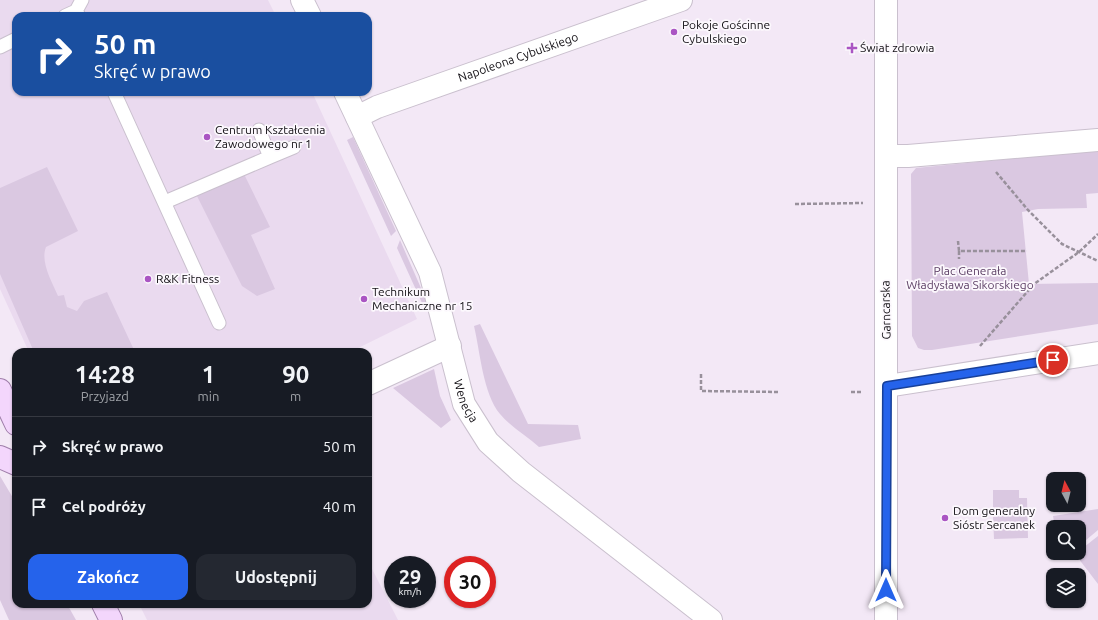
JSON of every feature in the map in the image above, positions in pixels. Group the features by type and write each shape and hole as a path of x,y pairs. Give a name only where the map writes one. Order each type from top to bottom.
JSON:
{"main road":[{"path":"0,390 12,416"},
{"path":"0,457 12,462"},
{"path":"105,608 111,620"}],"street":[{"path":"302,0 308,12"},
{"name":"Napoleona Cybulskiego","path":"357,117 377,107 681,0"},
{"name":"Garncarska","path":"886,0 886,620"},
{"name":"Wenecja","path":"347,96 430,272 464,404 488,442 520,472 711,620"},
{"path":"886,156 908,156 1098,140"},
{"path":"372,382 450,346"},
{"path":"887,386 1098,353"}],"lane":[{"path":"0,47 12,41"},
{"path":"116,96 220,323"},
{"path":"259,130 270,157"},
{"path":"165,202 294,147"}],"path":[{"path":"977,150 1028,210 1062,244 1098,261"},
{"path":"795,204 863,203"},
{"path":"979,348 1034,284 1079,252 1098,234"},
{"path":"958,241 959,259"},
{"path":"958,251 1027,251"},
{"path":"701,374 701,391 779,392"},
{"path":"851,392 861,392"}],"shaded area":[{"path":"0,0 268,0 274,12 12,12 12,96 314,96 417,319 358,348 27,348 0,289"},
{"path":"372,569 384,592 384,608 392,608 398,620 147,620 141,608 372,608"}],"green space":[{"path":"353,137 396,231 391,236 347,140"},
{"name":"Plac Generała Władysława Sikorskiego","path":"1098,150 1098,193 1086,194 1087,208 1038,209 1022,212 1029,284 1098,283 1098,324 932,350 918,348 912,336 911,174 916,168"},
{"path":"47,167 78,231 46,247 44,259 58,296 64,295 67,307 77,311 84,301 107,292 133,348 32,348 0,274 0,188"},
{"path":"244,174 270,227 251,235 275,289 257,296 242,286 197,196"},
{"path":"400,240 426,302 422,303 397,248"},
{"path":"480,324 528,424 578,425 581,439 539,447 500,414 494,406 483,372 474,326"},
{"path":"434,369 440,396 451,420 441,428 393,388"},
{"path":"0,476 12,496 12,608 69,608 76,620 9,620 0,600"},
{"path":"993,490 1019,490 1019,498 1027,498 1028,538 994,539 993,517 999,516 1002,512 999,508 993,507"},
{"path":"1098,509 1098,530 1086,540 1086,520 1054,520 1053,516"},
{"path":"1098,536 1098,584 1080,560 1086,560 1086,545"}],"place":[{"name":"Pokoje Gościnne Cybulskiego","path":"674,32"},
{"name":"Świat zdrowia","path":"852,48"},
{"name":"Centrum Kształcenia Zawodowego nr 1","path":"207,137"},
{"name":"R&K Fitness","path":"148,279"},
{"name":"Technikum Mechaniczne nr 15","path":"364,299"},
{"name":"Dom generalny Sióstr Sercanek","path":"945,518"}],"route":[{"path":"886,590 887,386 1053,360"}]}
